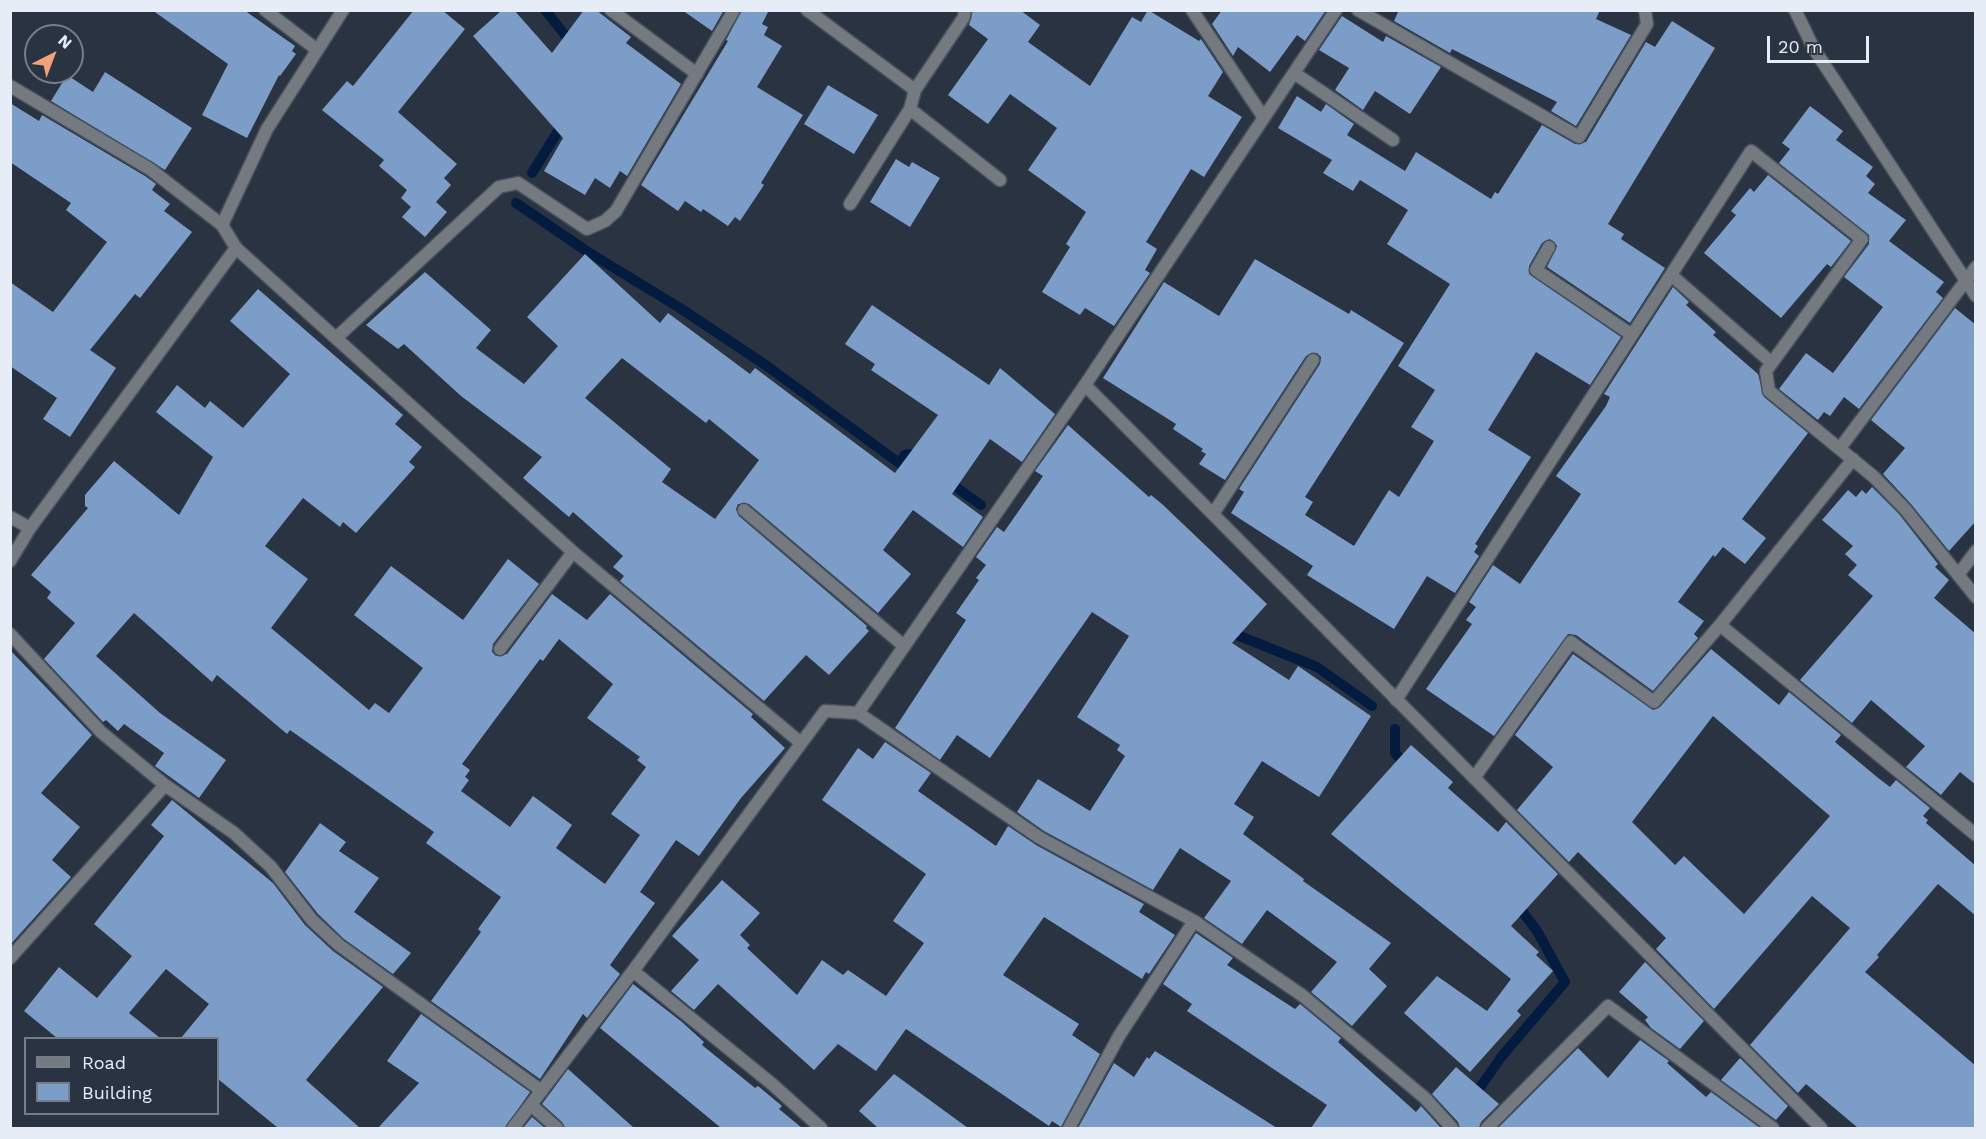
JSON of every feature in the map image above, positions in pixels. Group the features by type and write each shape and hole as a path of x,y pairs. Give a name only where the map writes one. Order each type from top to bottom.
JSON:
{"street":[{"path":"265,10 316,49"},
{"path":"222,225 267,129 343,10"},
{"path":"611,10 697,74"},
{"path":"336,338 499,187 518,183 588,229 605,221 616,211 734,10"},
{"path":"807,10 915,90"},
{"path":"850,204 910,109 915,90 965,10"},
{"path":"1192,10 1264,118"},
{"path":"858,713 1085,385 1336,10"},
{"path":"1358,10 1579,137 1647,24 1645,10"},
{"path":"1796,10 1814,49 1976,296"},
{"path":"1294,73 1393,140"},
{"path":"10,86 150,169 222,225 236,248 573,552 801,743"},
{"path":"910,109 1000,180"},
{"path":"1396,700 1751,151 1862,239 1766,371 1769,391 1853,459 1905,509 1976,597"},
{"path":"1549,247 1536,270 1632,335"},
{"path":"10,561 30,528 236,248"},
{"path":"1840,448 1964,279 1976,267"},
{"path":"1671,275 1772,363"},
{"path":"1213,514 1313,360"},
{"path":"1085,385 1821,1128"},
{"path":"1474,778 1571,642 1654,702 1720,625 1853,459"},
{"path":"744,510 904,646"},
{"path":"10,516 30,528"},
{"path":"1958,575 1976,551"},
{"path":"500,649 573,552"},
{"path":"1720,625 1976,835"},
{"path":"10,634 101,732 165,785 234,832 271,867 312,920 339,945 542,1091"},
{"path":"513,1128 633,971 825,711 858,713 1040,838 1194,921 1303,996 1425,1098 1452,1128"},
{"path":"10,958 165,785"},
{"path":"1069,1128 1119,1036 1194,921"},
{"path":"633,971 772,1084 821,1128"},
{"path":"1487,1128 1608,1006 1773,1128"},
{"path":"531,1105 557,1128"}],"building":[{"path":"152,10 244,10 295,46 292,51 296,54 279,75 247,138 202,115 228,64"},
{"path":"414,10 442,10 465,29 398,112 457,164 444,178 451,185 436,202 447,212 425,237 402,217 411,207 401,198 407,190 379,166 384,160 322,110 347,81 353,86"},
{"path":"502,10 514,10 552,53 584,10 596,10 631,37 626,43 681,84 627,176 620,171 610,188 595,178 585,195 544,171 563,138 473,36"},
{"path":"682,10 724,10 712,31"},
{"path":"742,10 769,10 762,24 768,27 764,35 782,46 757,87 803,115 761,183 764,185 740,221 735,217 728,226 703,209 701,212 685,201 678,211 641,185 728,41 726,40"},
{"path":"973,10 1020,10 1040,25 1028,42 1090,86 1132,17 1141,22 1148,10 1199,41 1201,39 1223,72 1208,96 1242,117 1204,177 1191,169 1146,242 1157,249 1145,270 1150,273 1114,326 1085,308 1080,315 1042,292 1070,247 1066,244 1086,212 1028,170 1057,128 1010,94 988,124 948,95 988,39 969,25"},
{"path":"1222,10 1326,10 1305,41 1297,35 1270,72 1238,47 1233,56 1212,24"},
{"path":"1399,10 1600,10 1596,19 1631,35 1576,126 1551,111 1557,102 1452,49 1450,53 1394,21"},
{"path":"1342,16 1383,42 1386,36 1441,67 1410,114 1375,91 1363,110 1335,90 1349,68 1319,50"},
{"path":"1672,21 1715,48 1608,224 1624,234 1621,239 1665,268 1630,323 1547,267 1557,246 1550,239 1542,243 1529,266 1529,274 1621,337 1590,385 1536,352 1488,430 1531,457 1475,544 1478,546 1474,552 1479,556 1455,593 1427,576 1394,629 1307,575 1313,566 1231,513 1244,492 1239,489 1320,364 1321,357 1317,353 1306,356 1225,480 1199,464 1206,454 1201,451 1203,449 1173,429 1176,424 1103,378 1164,282 1219,316 1255,259 1349,314 1351,310 1404,343 1305,497 1313,502 1305,515 1354,546 1389,490 1399,497 1434,441 1411,427 1435,390 1398,366 1450,284 1387,244 1408,210 1360,180 1353,191 1323,173 1332,160 1278,128 1297,96 1321,112 1326,104 1354,124 1347,135 1405,171 1416,152 1491,199 1495,192 1498,194 1542,125 1575,144 1586,142 1646,42 1655,47"},
{"path":"105,72 192,128 165,170 51,101 61,84 81,84 93,92"},
{"path":"828,85 878,115 854,154 804,124"},
{"path":"10,103 39,121 42,115 145,176 156,184 152,190 170,204 164,211 192,232 140,298 135,294 90,350 116,368 70,437 43,419 57,398 10,366 10,282 53,312 107,242 66,210 71,203 10,162"},
{"path":"1810,106 1843,131 1836,140 1873,167 1866,176 1875,184 1868,193 1906,220 1889,241 1944,282 1936,292 1943,298 1859,409 1844,397 1830,416 1824,412 1818,420 1779,389 1806,353 1833,373 1883,307 1844,277 1869,244 1869,235 1779,163 1790,149 1782,143"},
{"path":"896,159 909,167 912,162 940,178 910,227 870,202"},
{"path":"1768,175 1851,241 1831,267 1827,264 1781,318 1704,253 1736,215 1731,211 1750,188 1754,192"},
{"path":"585,254 660,323 668,313 750,374 755,368 895,473 938,415 871,370 875,364 845,344 872,305 989,385 1000,368 1055,414 1022,462 990,439 952,494 983,517 963,547 913,510 883,550 911,574 878,613 749,504 738,504 736,509 739,516 867,626 869,631 829,675 806,655 764,701 620,581 624,576 613,567 623,556 573,512 569,517 523,478 542,457 461,396 404,344 398,349 366,325 425,272 491,330 476,348 524,384 558,346 527,317","holes":["622,358 706,423 709,419 759,460 715,519 662,482 671,469 585,398"]},
{"path":"1673,287 1689,302 1686,305 1716,332 1713,335 1758,374 1764,397 1808,433 1742,519 1766,538 1745,564 1723,547 1715,557 1713,555 1678,602 1704,621 1694,634 1698,638 1653,691 1576,635 1568,634 1494,736 1426,689 1472,624 1466,620 1476,607 1469,602 1493,565 1520,584 1581,494 1556,476 1606,406 1610,397 1604,394"},
{"path":"258,289 403,415 395,424 422,447 409,462 415,467 356,533 343,522 340,527 303,498 265,546 308,579 271,628 369,710 375,703 389,713 423,668 354,615 391,566 463,620 508,559 539,584 493,644 492,652 496,656 507,654 552,594 587,620 610,594 753,714 751,717 785,748 741,798 699,856 676,840 640,892 655,903 610,965 620,974 587,1018 583,1014 540,1079 431,1001 481,932 478,929 501,897 426,843 434,832 290,730 287,734 217,675 212,682 134,613 96,656 160,713 226,760 199,798 155,766 164,753 124,724 118,731 106,720 103,722 44,659 75,623 47,598 51,592 31,575 88,508 85,506 85,495 114,461 179,515 213,457 156,412 177,385 205,408 210,401 243,428 290,374 230,321","holes":["559,639 613,684 587,718 640,757 637,760 646,767 611,814 640,835 605,884 556,848 572,825 533,796 510,827 461,791 469,780 465,777 470,770 462,764 540,659 543,661"]},
{"path":"1955,308 1976,325 1976,521 1949,551 1883,474 1905,448 1871,420"},
{"path":"1068,425 1149,497 1151,495 1162,504 1267,604 1232,643 1289,680 1298,666 1371,716 1319,797 1262,761 1234,804 1254,817 1243,834 1304,879 1303,881 1391,943 1369,969 1387,986 1352,1026 1311,992 1337,962 1267,910 1242,944 1204,918 1231,881 1180,848 1153,890 1044,831 1017,812 1038,779 1090,811 1125,756 1117,750 1120,745 1077,717 1129,636 1092,612 990,758 957,735 940,760 895,728 966,620 956,613 979,580 976,578 986,565 976,557 997,527 1004,532 1043,476 1035,471"},
{"path":"1872,487 1899,514 1938,564 1935,567 1949,580 1934,598 1976,634 1976,785 1960,772 1941,795 1906,767 1925,746 1871,700 1852,723 1800,680 1873,596 1848,575 1857,565 1845,554 1853,546 1822,520 1848,490 1856,497 1862,490 1866,494"},
{"path":"1711,649 1779,705 1789,692 1841,735 1835,742 1877,777 1890,787 1896,780 1930,808 1923,816 1928,820 1926,823 1976,866 1976,916 1938,884 1865,972 1976,1066 1976,1128 1858,1128 1806,1084 1798,1093 1750,1045 1850,928 1812,896 1714,1009 1656,949 1666,938 1578,852 1569,862 1517,810 1553,767 1515,735 1573,654 1653,710 1660,707","holes":["1713,716 1830,816 1744,914 1684,856 1675,865 1632,822"]},
{"path":"10,650 92,735 41,793 80,827 52,860 71,877 10,945"},
{"path":"885,742 931,773 918,791 996,846 1008,826 1036,845 1144,904 1139,912 1175,935 1149,974 1146,972 1142,979 1044,917 1003,975 1079,1024 1072,1035 1100,1054 1061,1127 1052,1121 1049,1126 906,1029 876,1071 838,1044 814,1070 718,984 694,1010 671,991 699,960 672,936 722,880 760,913 740,935 750,945 747,948 797,995 822,960 843,975 848,970 886,996 924,943 893,921 926,874 822,800 858,748 873,759"},
{"path":"1411,745 1453,782 1448,788 1498,832 1506,822 1558,874 1511,926 1539,952 1536,955 1553,971 1517,1011 1521,1015 1470,1072 1404,1013 1437,976 1487,1011 1511,979 1331,834"},
{"path":"172,800 273,883 305,925 333,951 383,987 306,1080 360,1128 278,1128 219,1080 219,1037 182,1037 209,1004 166,969 129,1013 159,1037 56,1037 24,1011 59,967 97,998 132,956 94,924 164,836 151,825"},
{"path":"320,823 346,842 339,851 379,878 354,912 411,953 393,974 344,939 318,914 285,872"},
{"path":"1196,933 1233,958 1227,965 1295,1009 1300,1004 1341,1038 1338,1042 1416,1112 1421,1106 1441,1128 1311,1128 1327,1105 1187,1011 1192,1004 1163,984"},
{"path":"1645,962 1704,1021 1680,1049 1651,1028 1645,1020 1648,1017 1619,992"},
{"path":"633,984 682,1022 704,1042 702,1045 755,1088 758,1086 782,1106 779,1109 802,1128 721,1128 600,1028"},
{"path":"421,1014 530,1092 505,1128 378,1128 419,1083 387,1061"},
{"path":"1640,1040 1669,1061 1667,1063 1706,1097 1711,1092 1760,1128 1498,1128 1578,1048 1608,1078"},
{"path":"1155,1051 1277,1128 1078,1128 1114,1063 1134,1077 1147,1057 1149,1059"},
{"path":"1740,1058 1788,1106 1776,1120 1721,1080"},
{"path":"1456,1067 1499,1104 1481,1122 1479,1128 1460,1128 1458,1122 1432,1094"},
{"path":"568,1069 634,1128 565,1128 562,1122 542,1104"},
{"path":"894,1074 968,1128 878,1128 859,1111"},
{"path":"532,1117 545,1128 523,1128"}],"waterway":[{"path":"545,10 573,45"},
{"path":"532,173 565,120"},
{"path":"516,203 588,252 680,308 767,366 899,463 905,455 910,454 921,462"},
{"path":"946,480 981,505"},
{"path":"1227,631 1317,667 1372,706"},
{"path":"1395,729 1395,753 1409,769"},
{"path":"1472,1099 1502,1056 1565,982 1537,931 1516,903"}]}
